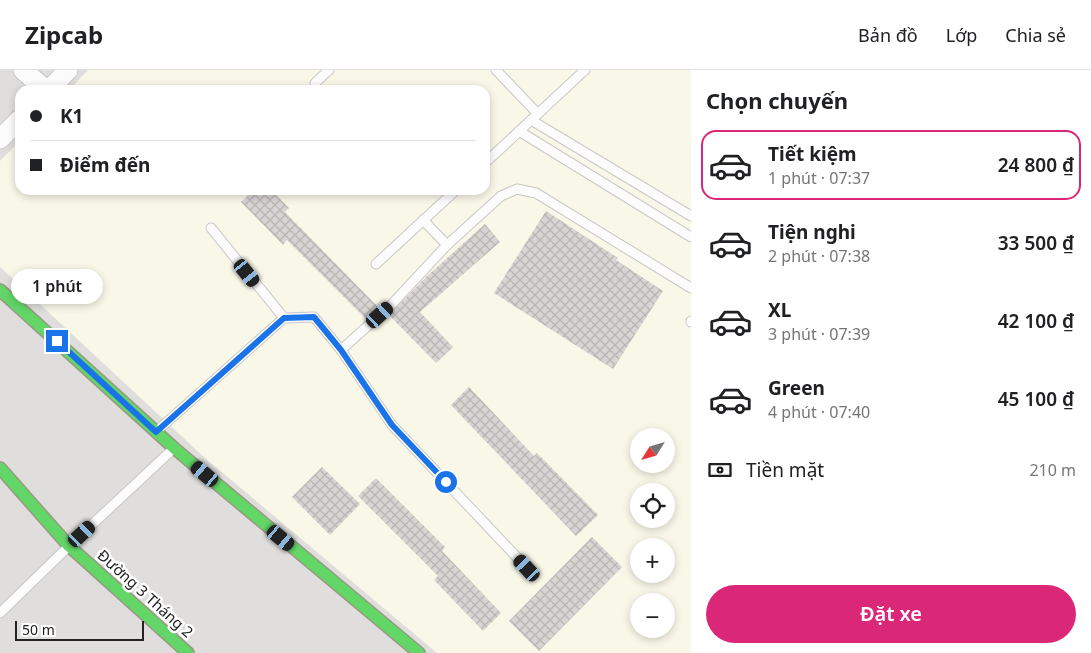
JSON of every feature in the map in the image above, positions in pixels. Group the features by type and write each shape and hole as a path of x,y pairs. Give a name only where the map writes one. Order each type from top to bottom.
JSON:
{"street":[{"path":"23,70 41,85"},
{"path":"52,85 68,70"},
{"path":"0,139 15,124"},
{"path":"0,290 174,448 419,653"},
{"name":"Đường 3 Tháng 2","path":"0,468 69,546 188,653"}],"lane":[{"path":"316,82 329,70"},
{"path":"496,70 535,117 621,174 691,216"},
{"path":"490,158 585,70"},
{"path":"519,131 691,237"},
{"path":"615,190 621,174"},
{"path":"341,350 392,304 447,245 500,196 517,189 536,192 691,288"},
{"path":"376,264 450,195"},
{"path":"423,220 447,245"},
{"path":"211,228 284,318"},
{"path":"156,432 284,318 314,317 341,350 392,425 527,568"},
{"path":"0,613 174,448"}],"shaded area":[{"path":"0,70 691,70 691,653 0,653"},
{"path":"88,70 691,70 691,653 437,653 205,458 0,267 0,161 15,146 15,195 490,195 490,85 74,85"}],"building":[{"path":"248,195 276,195 289,208 285,212 378,307 366,319 287,240 283,245 241,202"},
{"path":"546,211 618,258 616,260 663,291 613,369 494,293"},
{"path":"485,224 500,242 420,312 453,347 436,363 389,315 426,277"},
{"path":"469,387 534,456 537,453 598,515 576,536 451,405"},
{"path":"322,467 360,504 330,535 292,497"},
{"path":"376,478 445,547 442,551 501,613 483,631 434,580 438,576 358,496"},
{"path":"592,537 622,567 539,651 509,621"}],"traffic: fast":[{"path":"0,290 174,448 419,653"},
{"path":"0,468 69,546 188,653"}],"route":[{"path":"57,341 156,432 284,318 314,317 341,350 392,425 446,482"}]}
